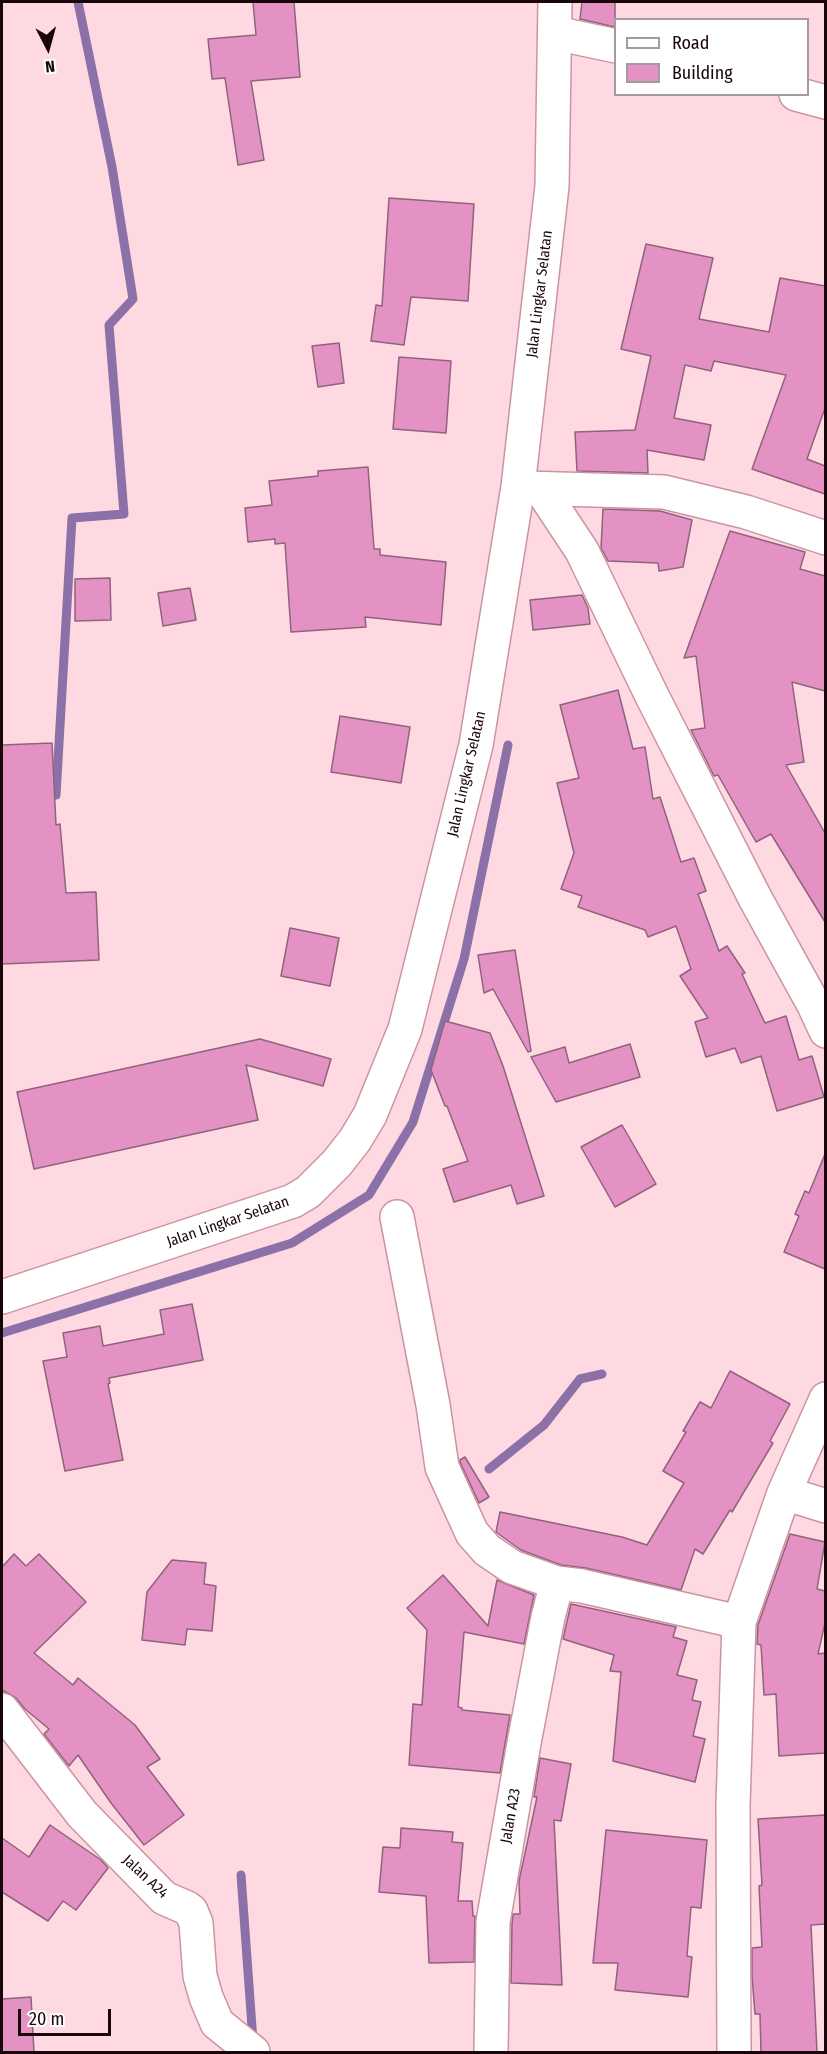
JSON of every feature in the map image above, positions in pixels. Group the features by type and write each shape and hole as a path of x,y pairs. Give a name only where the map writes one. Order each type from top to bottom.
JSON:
{"main road":[{"name":"Jalan Lingkar Selatan","path":"2,1297 293,1201 308,1192 337,1163 355,1140 370,1115 405,1029 476,745 530,488 552,186 555,2"},
{"path":"555,33 614,46"},
{"path":"803,96 825,102"},
{"path":"530,488 664,492 747,512 825,538"},
{"path":"530,488 582,552 661,714 825,1031"},
{"path":"397,1216 433,1405 442,1467 472,1533 486,1550 512,1567 557,1583 582,1586 739,1622"},
{"path":"734,2052 733,1804 739,1622 784,1493 825,1399"},
{"path":"784,1493 825,1506"},
{"name":"Jalan A23","path":"491,2052 493,1922 524,1743 548,1617 557,1583"},
{"name":"Jalan A24","path":"2,1710 82,1814 164,1898 191,1911 196,1923 200,1976 217,2023 253,2052"}],"building":[{"path":"253,2 294,2 300,77 251,81 264,160 238,165 225,78 212,79 208,39 256,35"},
{"path":"582,2 615,2 614,27 580,19"},
{"path":"389,198 474,204 468,301 411,297 404,345 371,341 376,305 382,306"},
{"path":"646,244 713,258 699,319 769,332 780,278 825,286 825,408 807,459 825,466 825,494 752,469 786,375 714,361 711,371 685,365 674,418 711,425 704,460 647,450 648,473 577,471 575,432 635,430 651,356 621,349"},
{"path":"339,343 344,383 318,387 312,346"},
{"path":"399,357 451,361 446,433 393,429"},
{"path":"368,467 374,549 380,549 380,555 446,562 441,625 365,617 366,627 291,632 285,543 275,544 275,539 248,542 245,508 272,505 269,481 318,476 318,471"},
{"path":"603,509 660,511 692,520 683,567 659,571 658,563 608,561 601,548"},
{"path":"730,531 805,552 800,569 825,576 825,691 792,682 804,762 786,765 825,833 825,922 771,834 756,842 718,775 714,776 691,730 705,728 696,656 684,658"},
{"path":"110,578 111,620 75,621 75,579"},
{"path":"190,588 196,620 163,626 158,593"},
{"path":"582,595 588,608 590,624 533,630 530,600"},
{"path":"618,690 633,749 645,747 653,799 660,797 681,862 694,858 706,891 698,894 719,951 727,946 745,973 742,974 765,1023 786,1016 799,1060 812,1056 824,1097 777,1111 761,1056 741,1063 735,1048 706,1057 695,1022 708,1018 680,976 691,969 676,926 648,937 645,930 578,907 582,896 561,889 574,853 557,783 579,778 560,705"},
{"path":"340,716 410,727 401,783 331,772"},
{"path":"52,743 56,825 60,824 66,893 96,892 99,960 2,964 2,745"},
{"path":"290,928 339,938 330,986 281,976"},
{"path":"515,950 531,1051 528,1052 493,989 484,993 478,955"},
{"path":"445,1021 490,1033 503,1066 544,1196 517,1204 511,1185 454,1202 443,1169 468,1161 431,1070"},
{"path":"260,1039 331,1059 323,1086 246,1065 258,1120 34,1169 17,1092"},
{"path":"630,1044 640,1077 556,1102 531,1057 565,1047 569,1063"},
{"path":"622,1125 656,1184 615,1207 581,1147"},
{"path":"825,1154 825,1269 784,1252 799,1216 795,1214 805,1191 809,1193"},
{"path":"192,1304 203,1360 109,1378 110,1383 108,1384 123,1460 65,1471 43,1361 67,1357 63,1333 100,1326 103,1346 164,1334 160,1310"},
{"path":"730,1371 790,1404 770,1441 773,1443 732,1512 730,1510 703,1554 695,1549 681,1590 586,1568 561,1565 521,1550 496,1532 500,1512 622,1537 647,1545 684,1483 663,1471 686,1432 683,1431 700,1402 711,1408"},
{"path":"465,1457 489,1497 479,1503 460,1462"},
{"path":"790,1534 825,1542 817,1589 825,1591 825,1623 818,1654 825,1653 825,1753 779,1756 776,1694 764,1695 761,1645 757,1644 758,1625"},
{"path":"14,1554 26,1566 39,1554 86,1602 34,1653 73,1685 78,1678 135,1725 160,1759 147,1767 184,1815 144,1845 78,1755 69,1766 44,1734 49,1729 25,1709 16,1698 2,1690 2,1567"},
{"path":"172,1560 206,1563 204,1584 216,1586 212,1631 187,1629 185,1645 142,1640 147,1592"},
{"path":"443,1575 488,1626 497,1580 534,1595 524,1644 464,1632 458,1707 462,1710 510,1715 500,1773 409,1765 413,1704 422,1705 427,1630 407,1608"},
{"path":"571,1604 676,1627 673,1637 687,1641 677,1675 697,1680 692,1700 701,1702 693,1736 705,1739 695,1782 613,1761 621,1672 610,1671 614,1655 563,1639"},
{"path":"540,1758 571,1764 561,1821 554,1820 562,1985 511,1983 513,1914 520,1914 519,1881 537,1797 534,1797"},
{"path":"825,1815 825,1924 811,1925 817,2052 761,2052 760,2014 755,2014 752,1976 752,1948 762,1947 759,1886 762,1885 758,1819"},
{"path":"50,1825 101,1860 108,1868 76,1910 63,1901 48,1921 2,1892 2,1838 29,1857"},
{"path":"401,1828 453,1832 452,1842 463,1843 458,1901 472,1901 473,1916 475,1916 474,1962 429,1963 426,1896 379,1892 383,1847 400,1848"},
{"path":"606,1830 707,1840 701,1908 691,1907 687,1956 692,1957 688,1997 615,1990 618,1963 593,1963"},
{"path":"31,1997 34,2052 2,2052 2,1999"}],"waterway":[{"path":"43,795 56,795 72,518 124,514 109,325 133,299 112,167 78,2"},
{"path":"2,1333 292,1243 369,1195 413,1122 464,959 508,745"},
{"path":"489,1469 544,1425 580,1379 602,1374"},
{"path":"241,1875 253,2041"}]}
